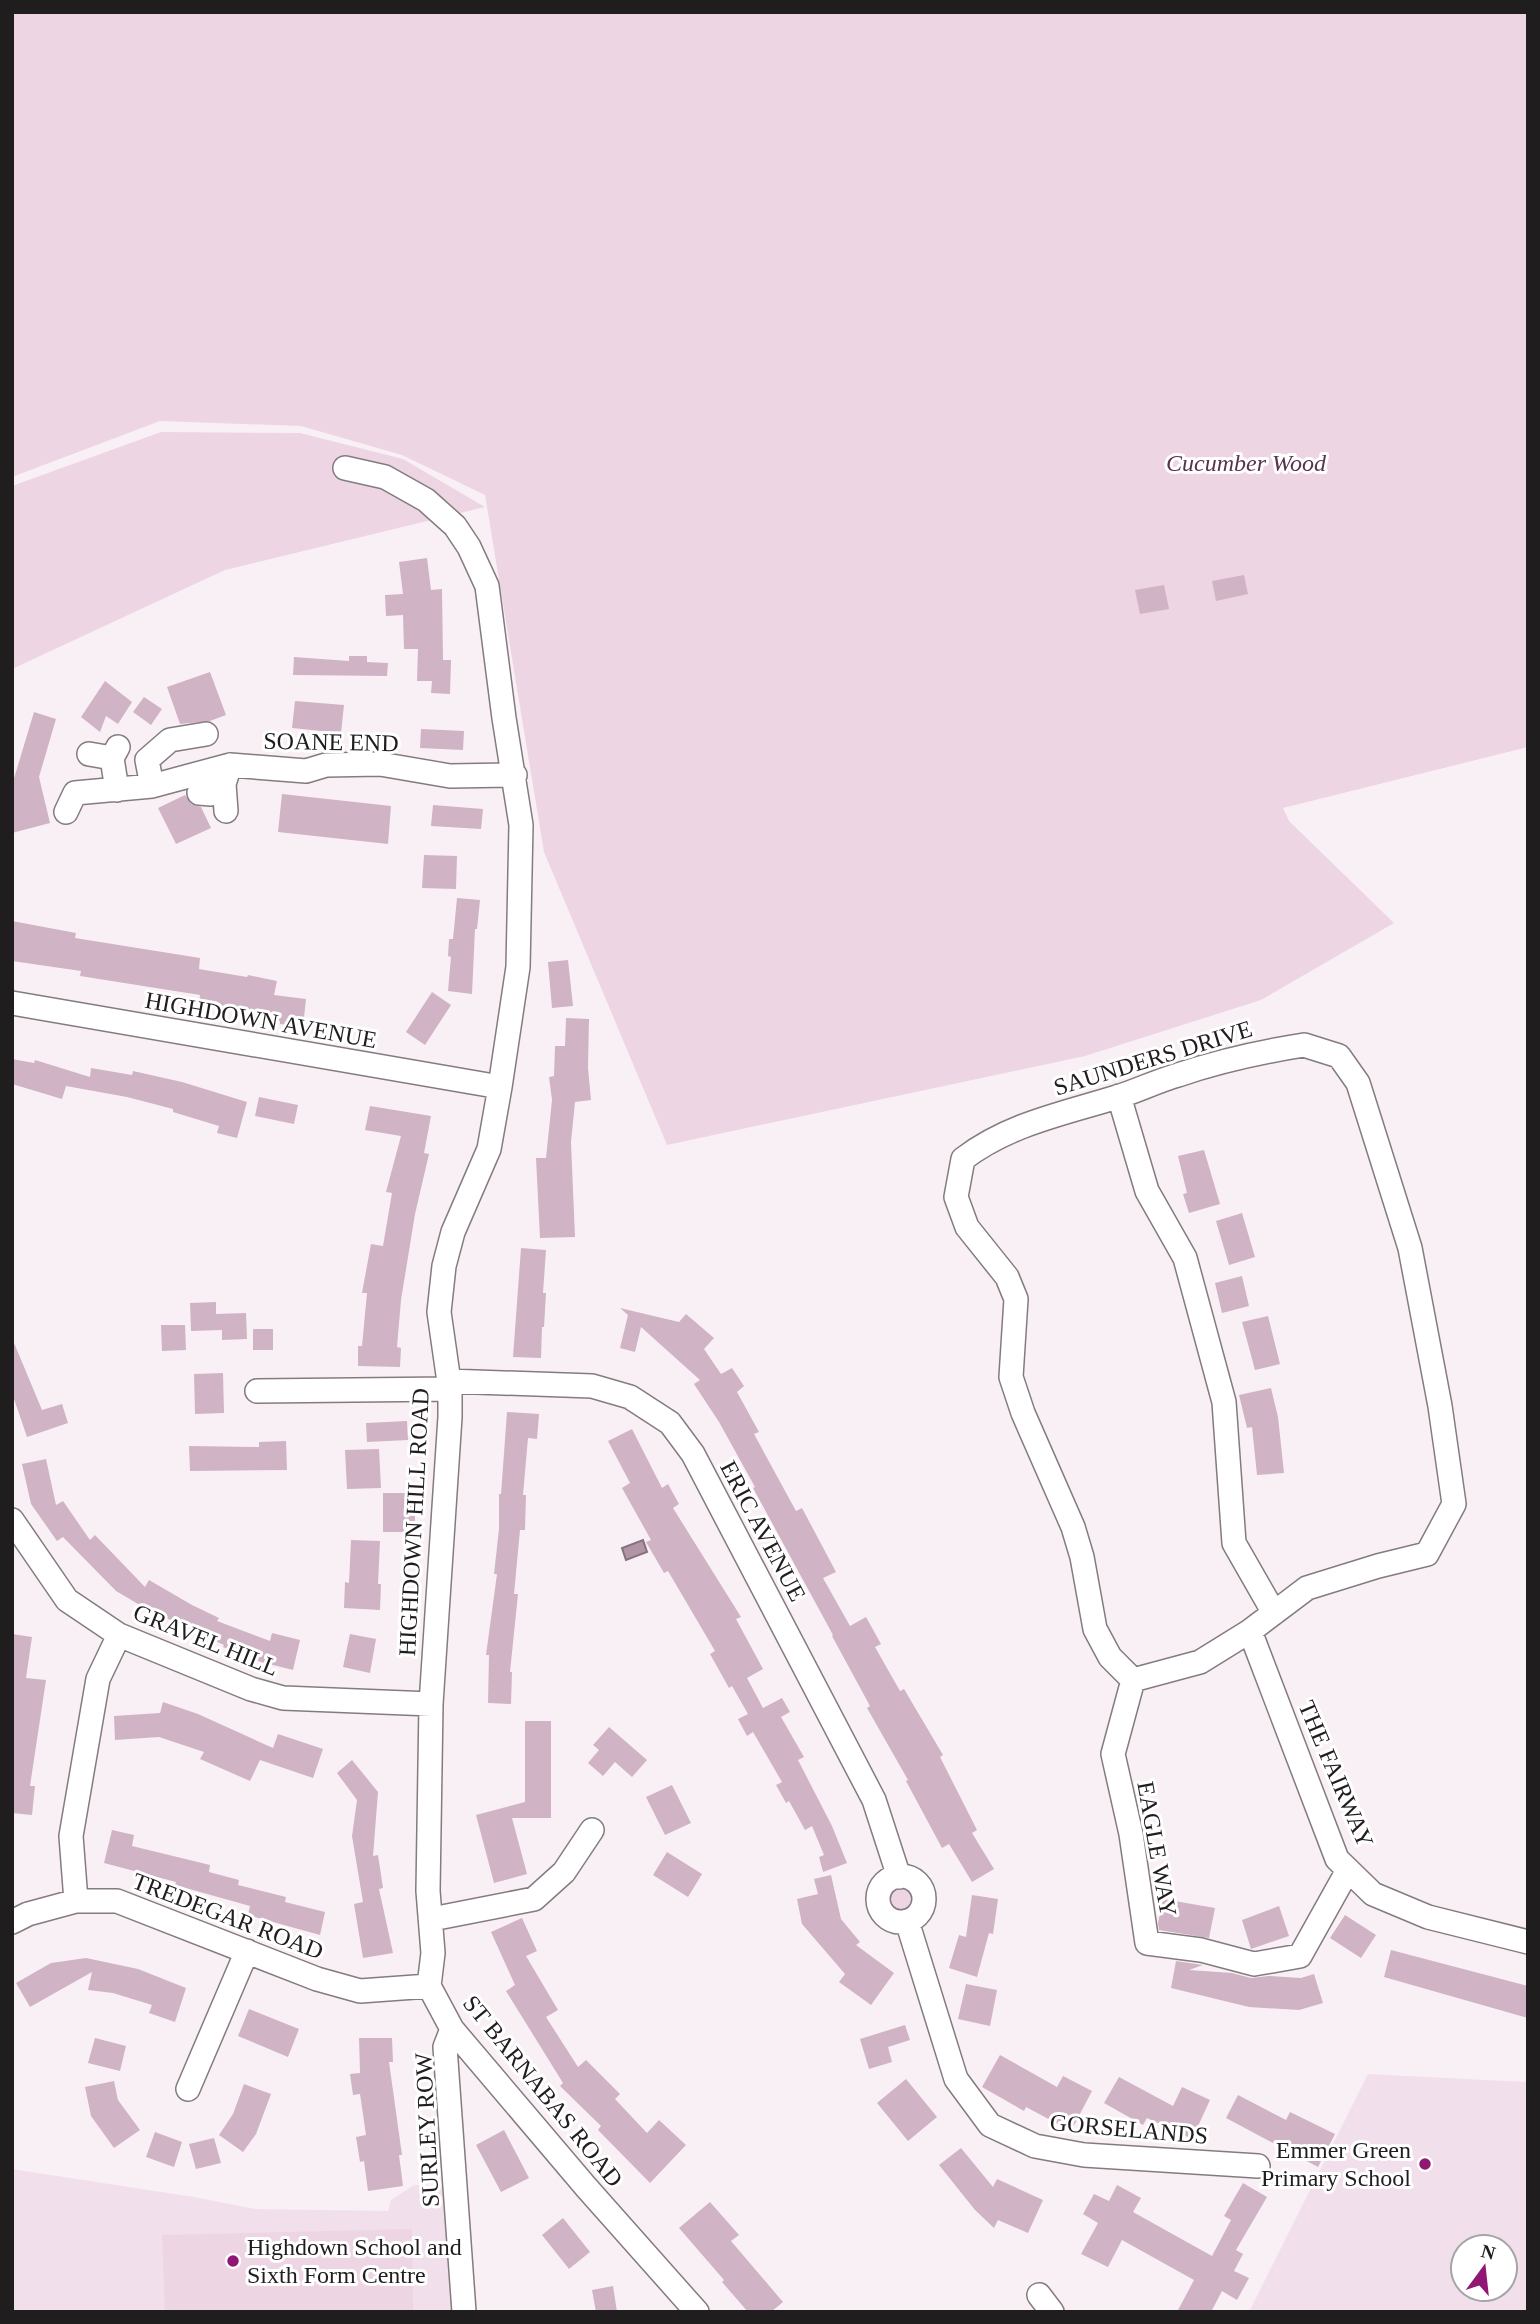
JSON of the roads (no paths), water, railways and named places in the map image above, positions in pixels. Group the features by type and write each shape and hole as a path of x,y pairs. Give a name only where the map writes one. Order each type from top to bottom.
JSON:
{"street":[{"name":"HIGHDOWN HILL ROAD","path":"345,468 385,477 426,500 455,526 469,547 487,586 521,825 518,967 500,1087 489,1149 453,1232 444,1266 439,1311 449,1385 450,1417 431,1704"},
{"path":"152,786 146,760 170,740 206,734"},
{"path":"106,753 117,790"},
{"name":"SOANE END","path":"66,812 75,793 152,786 227,775 306,771 326,765 380,764 450,776 515,775"},
{"name":"SOANE END","path":"200,793 211,794 227,775"},
{"path":"226,811 227,775"},
{"name":"HIGHDOWN AVENUE","path":"12,1003 500,1087"},
{"name":"SAUNDERS DRIVE","path":"1304,1045 1339,1056 1358,1083 1410,1248 1440,1406 1454,1504 1427,1555 1378,1566 1307,1588 1274,1613 1200,1662 1133,1680 1110,1657 1095,1629 1082,1558 1073,1527 1023,1413 1011,1377 1016,1299 1007,1277 967,1227 956,1197 963,1159 984,1143 1023,1126 1174,1076 1254,1053 1304,1045"},
{"path":"1119,1096 1147,1191 1185,1258 1224,1402 1234,1543 1274,1613"},
{"name":"ERIC AVENUE","path":"257,1391 449,1385 592,1386 630,1397 670,1423 693,1454 874,1800 899,1877"},
{"name":"GRAVEL HILL","path":"12,1520 67,1600 119,1634 251,1689 283,1698 431,1704"},
{"name":"THE FAIRWAY","path":"1250,1631 1337,1859 1373,1894 1428,1917 1528,1942"},
{"path":"76,1900 71,1836 98,1679 119,1634"},
{"name":"EAGLE WAY","path":"1133,1680 1114,1754 1147,1943 1200,1950 1254,1964 1300,1956 1348,1870"},
{"name":"ST BARNABAS ROAD","path":"431,1704 428,1891 433,1952 429,1986 453,2029 586,2187 697,2312"},
{"path":"432,1919 534,1899 564,1872 592,1830"},
{"path":"899,1877 914,1880 923,1892 923,1907 914,1918 907,1921 892,1920 881,1910 879,1903 881,1888 886,1882 899,1877"},
{"name":"TREDEGAR ROAD","path":"12,1922 27,1914 76,1900 117,1901 317,1979 360,1991 429,1986"},
{"name":"GORSELANDS","path":"907,1921 956,2079 990,2125 1035,2146 1084,2155 1258,2166"},
{"path":"188,2089 247,1951"},
{"name":"SURLEY ROW","path":"453,2029 445,2046 464,2312"}],"place":[{"name":"Emmer Green Primary School","path":"1425,2164"},
{"name":"Highdown School and Sixth Form Centre","path":"233,2261"}],"park label":[{"name":"Cucumber Wood","path":"1246,463"}]}
